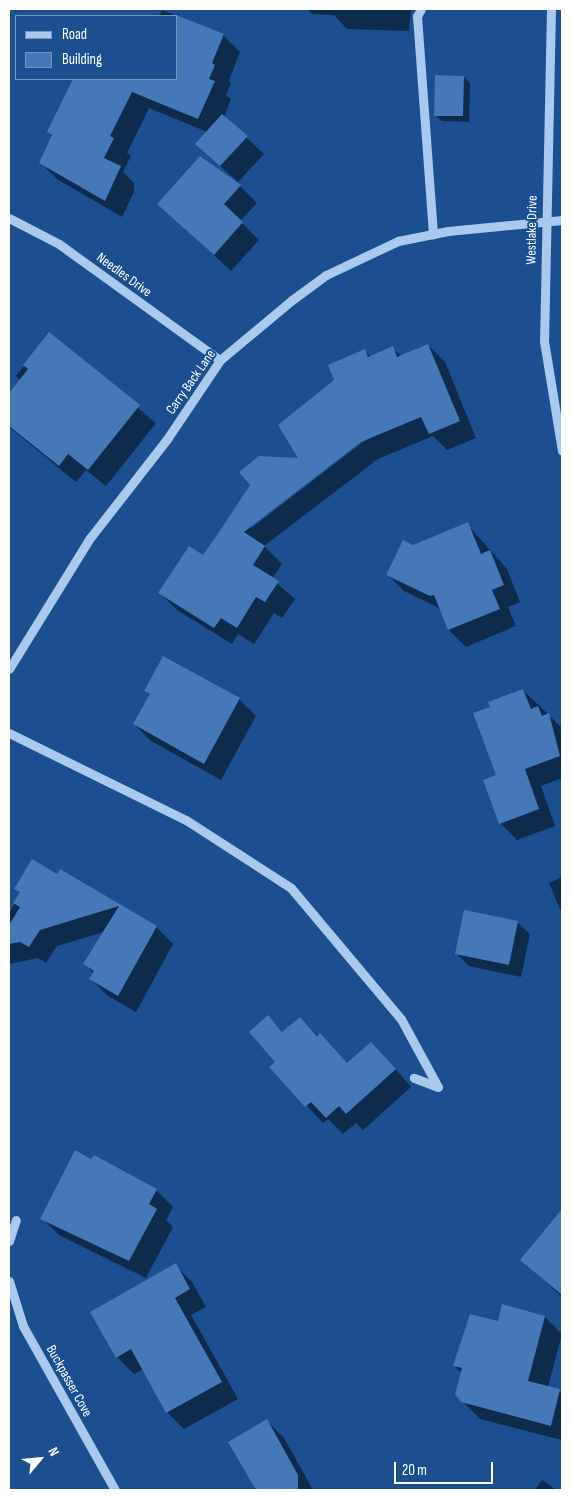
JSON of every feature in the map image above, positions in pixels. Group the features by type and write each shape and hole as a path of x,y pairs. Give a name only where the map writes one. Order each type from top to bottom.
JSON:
{"street":[{"path":"421,9 417,16 433,234"},
{"name":"Westlake Drive","path":"551,9 544,342 562,451"},
{"name":"Needles Drive","path":"9,218 58,244 220,360"},
{"name":"Carry Back Lane","path":"9,669 90,538 167,440 220,360 326,275 398,241 433,234 546,219 562,220"},
{"path":"9,733 186,820 291,888 402,1018 438,1087 414,1078"},
{"path":"9,1241 16,1220"},
{"name":"Buckpasser Cove","path":"9,1281 23,1326 115,1490"}],"building":[{"path":"178,16 224,34 212,63 215,65 209,79 215,81 198,119 132,92 110,136 114,138 104,158 121,166 105,201 39,163 52,135 47,132 73,80 178,80"},
{"path":"435,75 464,76 463,116 434,116"},
{"path":"222,114 248,136 220,166 195,144"},
{"path":"200,156 241,185 224,204 243,222 214,255 157,204"},
{"path":"49,332 140,405 88,470 68,454 59,466 9,426 9,393 28,369 23,365"},
{"path":"428,344 460,421 429,434 421,417 361,442 244,532 265,546 253,565 279,581 265,602 256,597 237,628 221,618 214,628 158,593 189,546 203,555 219,532 250,485 239,472 259,456 298,458 278,425 334,380 328,365 365,349 368,357 393,346 397,357"},
{"path":"468,522 481,554 490,550 504,585 492,590 500,609 448,630 434,595 430,596 386,575 403,540 413,545"},
{"path":"163,656 240,698 204,764 133,724 150,694 144,691"},
{"path":"523,689 531,709 538,706 542,716 549,713 560,756 525,769 539,809 499,824 483,780 496,775 473,713 490,707 488,702"},
{"path":"32,859 57,874 60,869 157,926 118,996 89,979 94,971 83,964 119,906 40,930 29,947 20,942 9,944 9,925 20,907 13,903 20,892 14,889"},
{"path":"464,910 518,921 509,965 455,954"},
{"path":"268,1015 282,1032 300,1017 317,1036 320,1033 347,1063 371,1042 396,1069 346,1114 339,1106 326,1118 311,1102 305,1107 269,1067 275,1062 249,1032"},
{"path":"75,1150 91,1159 94,1155 157,1189 149,1204 157,1209 129,1261 40,1219"},
{"path":"562,1209 562,1295 520,1260"},
{"path":"176,1263 190,1289 175,1298 222,1382 166,1413 131,1349 116,1358 90,1312"},
{"path":"502,1304 545,1316 528,1381 560,1389 551,1426 461,1402 455,1394 462,1368 453,1366 470,1314 498,1321"},
{"path":"267,1419 298,1475 298,1490 256,1490 228,1442"}]}
